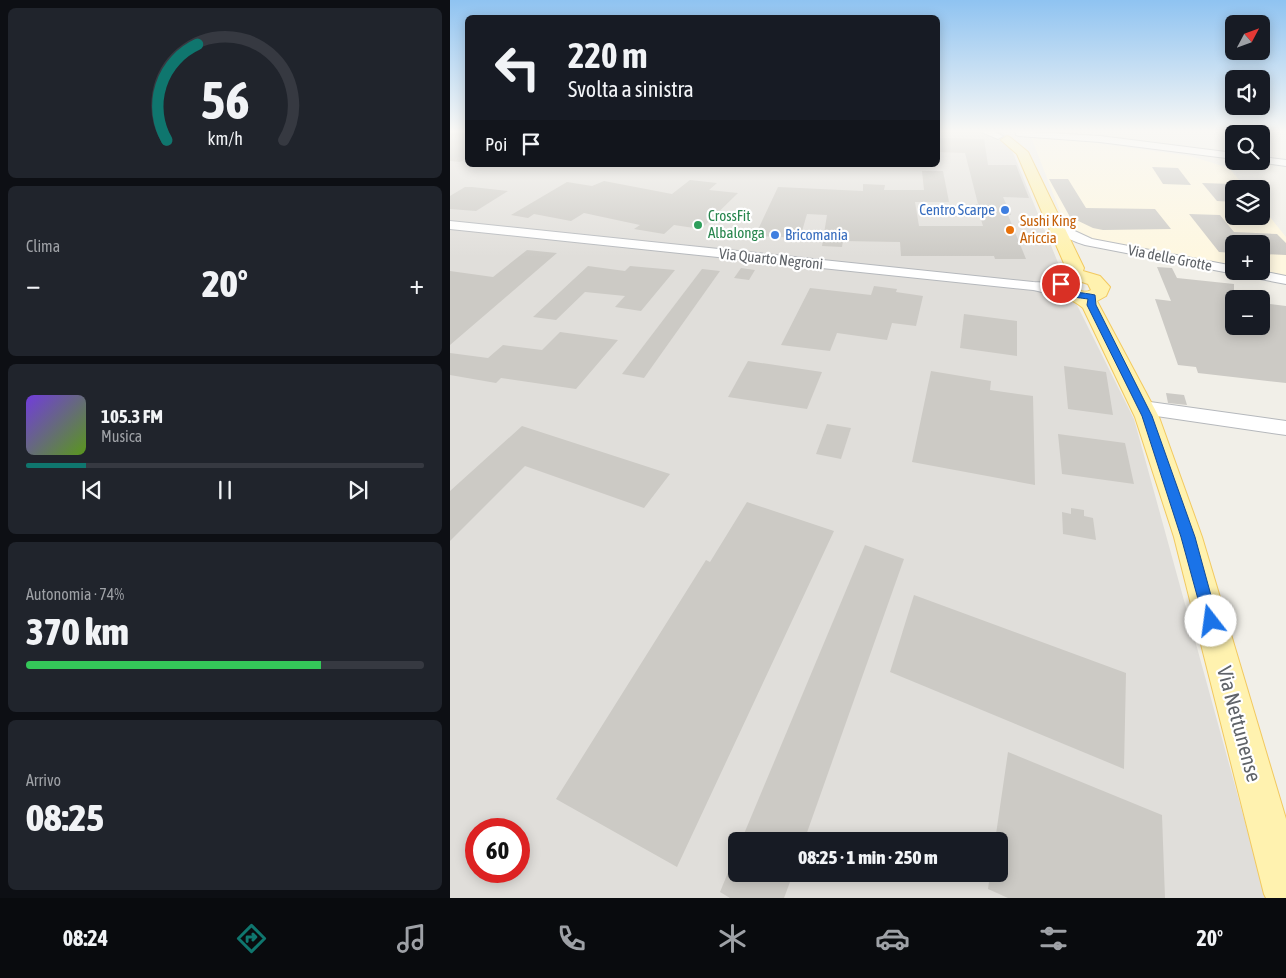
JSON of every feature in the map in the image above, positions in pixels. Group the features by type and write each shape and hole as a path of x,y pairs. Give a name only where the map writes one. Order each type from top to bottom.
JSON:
{"main road":[{"name":"Via Nettunense","path":"1031,173 1078,257 1084,272 1079,290 1143,408 1188,537 1286,894"},
{"path":"1032,173 1075,268 1072,274 1079,290"}],"street":[{"name":"Via Quarto Negroni","path":"450,225 905,274 1079,290"},
{"name":"Via delle Grotte","path":"1064,230 1080,239 1106,246 1225,268"},
{"name":"Via delle Grotte","path":"1078,257 1079,251 1085,247 1106,246"},
{"path":"1270,277 1286,280"},
{"path":"1143,408 1286,428"}],"shaded area":[{"path":"450,173 1021,173 1068,287 1134,419 1266,898 450,898"},
{"path":"1045,173 1233,173 1239,180 1225,180 1225,225 1270,225 1270,217 1286,237 1286,279 1270,274 1270,235 1225,235 1225,267 1079,237 1067,229"}],"building":[{"path":"922,173 943,173 949,202 915,202 919,226 983,226 976,204 978,204 970,173 1019,173 1029,198 1003,197 1011,215 1008,215 1026,259 995,259 994,256 901,256 900,242 843,241 842,247 822,246 827,215 807,214 800,238 755,236 778,187 863,191 863,184 885,185 884,190 924,190"},
{"path":"1156,173 1182,173 1191,185 1163,184"},
{"path":"1049,179 1068,179 1086,208 1155,209 1171,229 1103,230 1093,228 1070,217"},
{"path":"690,180 717,183 709,190 738,193 701,229 674,225 664,234 634,229 640,225 584,213 571,221 534,214 528,218 511,215 567,182 592,186 604,181 672,194"},
{"path":"1202,183 1225,184 1225,201 1217,201"},
{"path":"465,187 508,191 476,211 450,209 450,196"},
{"path":"1189,214 1220,215 1225,221 1225,225 1228,225 1234,232 1277,234 1286,243 1286,255 1270,254 1270,235 1225,235 1225,252 1219,252"},
{"path":"527,250 557,253 450,345 450,271 493,277"},
{"path":"588,266 625,271 630,266 675,270 641,311 615,307 625,296 585,292 556,320 533,317"},
{"path":"1157,267 1172,268 1177,278 1234,284 1234,290 1225,290 1225,335 1270,335 1270,304 1286,306 1286,383 1198,373 1196,367 1178,365 1155,299 1171,301"},
{"path":"741,268 755,270 749,280 734,278"},
{"path":"702,269 720,271 644,378 622,374"},
{"path":"874,286 897,289 896,292 923,296 916,326 892,323 887,340 837,333 830,351 781,345 810,288 871,295"},
{"path":"964,314 1017,321 1017,356 960,348"},
{"path":"560,332 618,340 576,389 501,378 496,383 450,375 450,353 488,358 503,345 542,350"},
{"path":"748,361 822,372 807,409 728,397"},
{"path":"1064,366 1106,372 1113,415 1068,409"},
{"path":"931,371 991,381 990,390 1033,396 1035,485 912,462"},
{"path":"1166,393 1184,395 1187,405 1168,403"},
{"path":"827,424 851,428 841,459 816,454"},
{"path":"522,426 670,474 644,508 525,466 450,541 450,491"},
{"path":"1058,434 1125,443 1134,484 1062,474"},
{"path":"747,502 834,531 677,867 556,799 706,560 710,562"},
{"path":"1071,508 1084,510 1084,516 1093,518 1096,540 1063,534 1062,512 1071,514"},
{"path":"865,545 904,559 807,832 745,832"},
{"path":"914,595 1126,673 1124,769 890,672"},
{"path":"1008,752 1162,815 1165,898 1008,898 988,889 989,882 1008,882 1008,832 996,832"},
{"path":"728,872 728,882 790,882 784,898 730,898 720,892"}],"place":[{"name":"Centro Scarpe","path":"1005,210"},
{"name":"CrossFit Albalonga","path":"698,225"},
{"name":"Sushi King Ariccia","path":"1010,230"},
{"name":"Bricomania","path":"775,235"}],"route":[{"path":"1061,284 1071,294 1092,297 1091,305 1147,416 1188,537 1211,621"}]}
